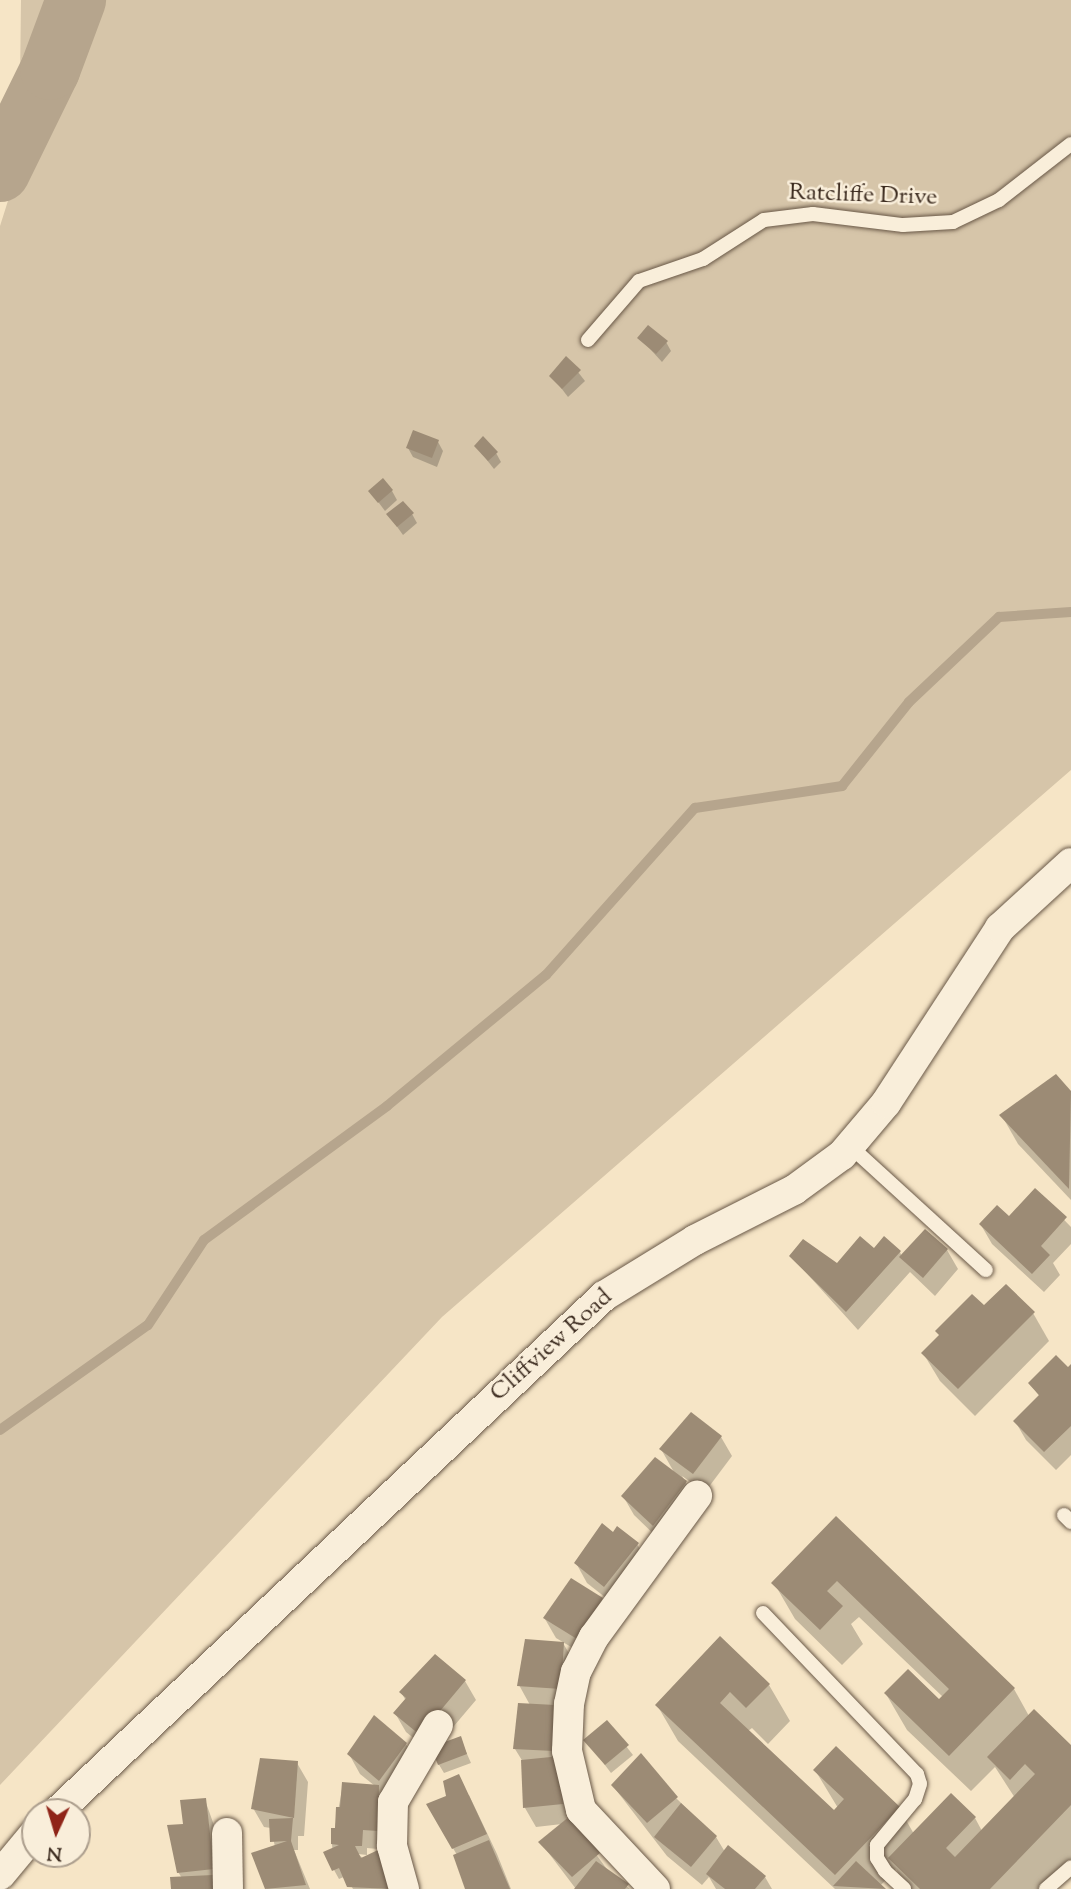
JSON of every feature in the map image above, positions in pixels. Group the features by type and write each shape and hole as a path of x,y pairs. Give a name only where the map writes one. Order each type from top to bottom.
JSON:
{"street":[{"name":"Cliffview Road","path":"72,1798 604,1296 695,1240 794,1190 850,1146 930,1040 1000,928 1071,863"},
{"path":"655,1889 581,1810 567,1751 569,1704 576,1672 594,1637 697,1496"},
{"path":"404,1889 392,1846 393,1802 438,1725"},
{"path":"227,1832 228,1889"},
{"path":"0,1875 21,1850"}],"lane":[{"name":"Ratcliffe Drive","path":"588,340 639,281 703,259 764,220 813,214 903,225 953,222 999,200 1071,144"},
{"path":"850,1146 986,1270"},
{"path":"763,1613 917,1774 920,1784 915,1799 877,1845 877,1858 885,1871 904,1889"},
{"path":"1046,1889 1071,1867"}],"shaded area":[{"path":"21,0 1071,0 1071,770 442,1317 0,1785 0,226 19,166"}],"building":[{"path":"648,325 668,341 656,354 637,338"},
{"path":"566,356 581,370 562,389 549,376"},
{"path":"413,430 439,440 432,458 406,448"},
{"path":"483,436 498,452 488,461 474,446"},
{"path":"383,478 393,490 378,503 368,491"},
{"path":"403,501 414,513 397,527 386,514"},
{"path":"1056,1074 1071,1091 1069,1189 999,1115"},
{"path":"1035,1188 1067,1217 1041,1246 1050,1255 1032,1274 979,1224 997,1205 1009,1216"},
{"path":"925,1229 948,1249 923,1278 899,1257"},
{"path":"860,1236 874,1248 884,1236 901,1251 846,1312 789,1256 803,1239 837,1263"},
{"path":"1006,1284 1035,1312 958,1389 921,1353 939,1335 935,1331 972,1294 984,1305"},
{"path":"1056,1355 1068,1367 1071,1364 1071,1426 1044,1452 1013,1421 1039,1395 1028,1383"},
{"path":"691,1412 722,1436 693,1474 659,1449"},
{"path":"655,1457 687,1481 653,1526 621,1496"},
{"path":"836,1516 1015,1688 949,1756 884,1693 908,1669 939,1699 949,1689 837,1581 827,1591 843,1606 820,1630 771,1583"},
{"path":"602,1523 613,1532 617,1526 639,1543 604,1587 574,1563"},
{"path":"571,1578 603,1598 577,1639 543,1618"},
{"path":"720,1636 770,1684 746,1708 730,1692 720,1703 834,1810 844,1799 813,1770 836,1746 900,1807 835,1875 655,1705"},
{"path":"525,1639 564,1642 561,1689 517,1686"},
{"path":"435,1654 466,1680 420,1735 393,1713 406,1698 399,1692"},
{"path":"518,1703 555,1705 554,1751 513,1749"},
{"path":"1034,1709 1071,1745 1071,1805 990,1889 920,1889 888,1858 951,1793 976,1817 946,1848 955,1857 1035,1774 1025,1764 1010,1780 987,1757"},
{"path":"374,1715 407,1743 379,1781 347,1754"},
{"path":"607,1720 629,1745 605,1765 583,1740"},
{"path":"461,1736 467,1754 438,1765 431,1747"},
{"path":"641,1753 678,1797 647,1823 611,1785"},
{"path":"561,1756 563,1804 523,1808 521,1760"},
{"path":"260,1758 298,1761 294,1818 251,1809"},
{"path":"459,1774 487,1834 452,1849 426,1804 446,1796 443,1781"},
{"path":"342,1782 379,1785 378,1831 363,1830 362,1846 355,1846 361,1858 378,1850 393,1889 347,1887 339,1868 332,1871 323,1852 339,1845 331,1844 331,1828 335,1828 336,1807 340,1807"},
{"path":"206,1798 214,1869 177,1873 167,1825 183,1824 180,1800"},
{"path":"681,1803 717,1836 691,1867 654,1837"},
{"path":"570,1816 600,1853 572,1877 538,1842"},
{"path":"293,1818 291,1841 306,1885 265,1889 251,1853 287,1841 270,1842 269,1819"},
{"path":"489,1840 510,1889 465,1889 453,1855"},
{"path":"728,1845 766,1876 755,1889 725,1889 706,1874"},
{"path":"596,1861 629,1884 625,1889 574,1889"},
{"path":"856,1861 886,1889 833,1886"},
{"path":"213,1875 218,1889 171,1889 170,1877"}],"waterway":[{"path":"0,172 50,70 76,0"},
{"path":"0,1430 148,1325 204,1240 387,1106 546,975 695,808 842,786 909,702 999,617 1071,612"}]}
